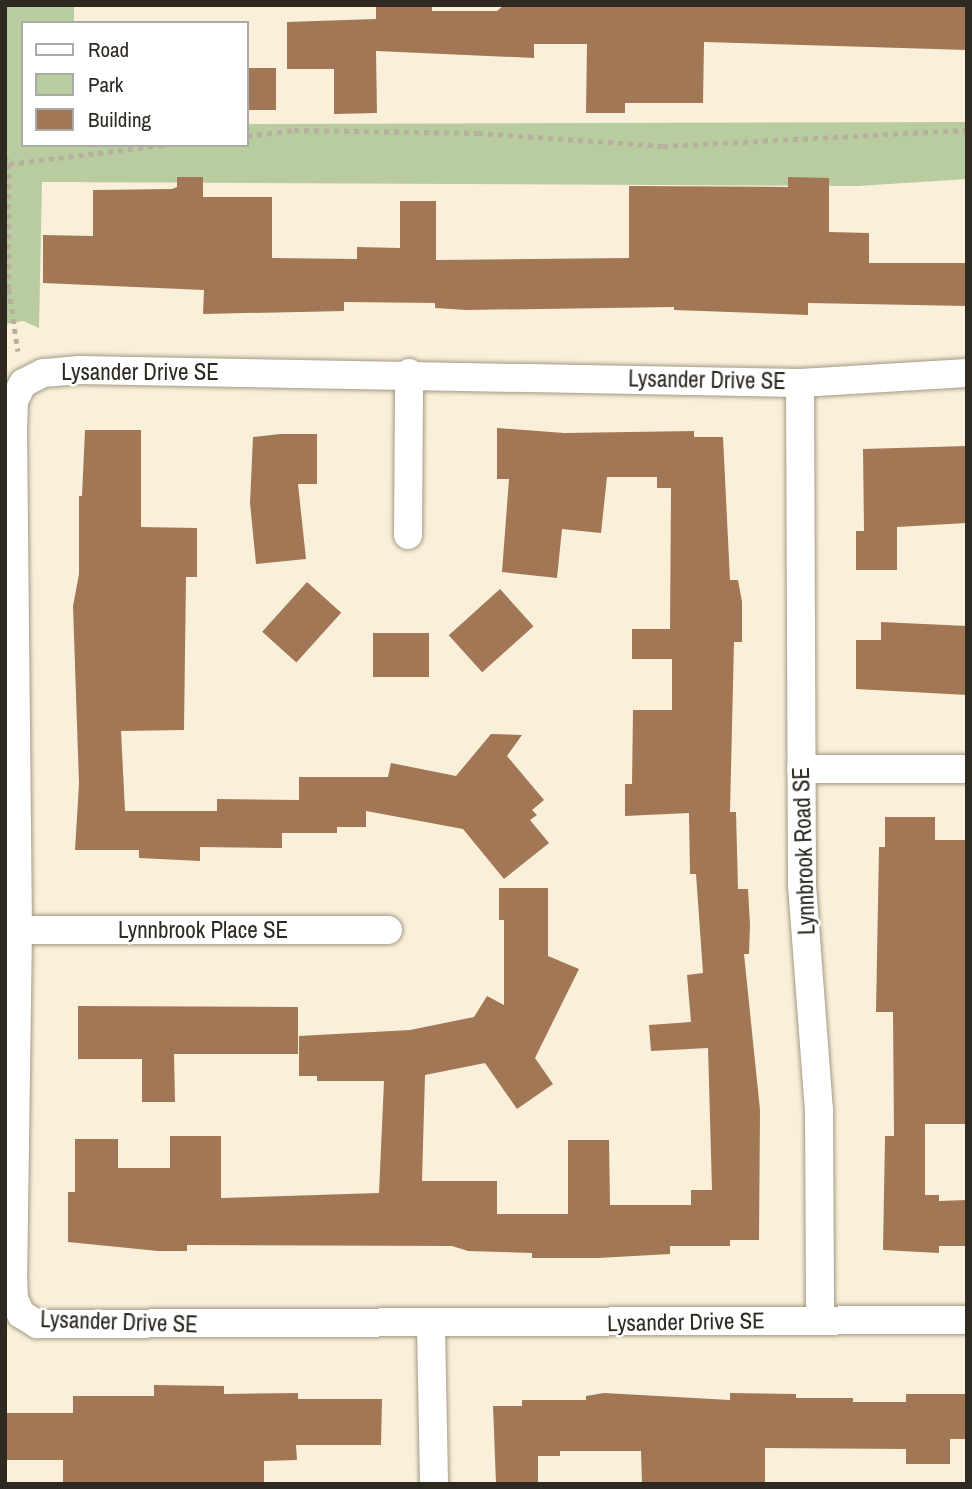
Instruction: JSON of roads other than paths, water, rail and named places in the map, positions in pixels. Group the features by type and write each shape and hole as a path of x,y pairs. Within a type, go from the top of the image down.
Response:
{"street":[{"name":"Lysander Drive SE","path":"967,373 800,383 409,373 79,370 43,373 23,383 14,401 13,427 18,930 13,1273 14,1299 22,1314 37,1324 431,1326 820,1319 967,1320"},
{"path":"408,535 409,373"},
{"name":"Lynnbrook Road SE","path":"800,383 802,885 819,1109 820,1319"},
{"path":"801,769 967,769"},
{"name":"Lynnbrook Place SE","path":"18,930 388,930"},
{"path":"431,1326 434,1484"}]}
